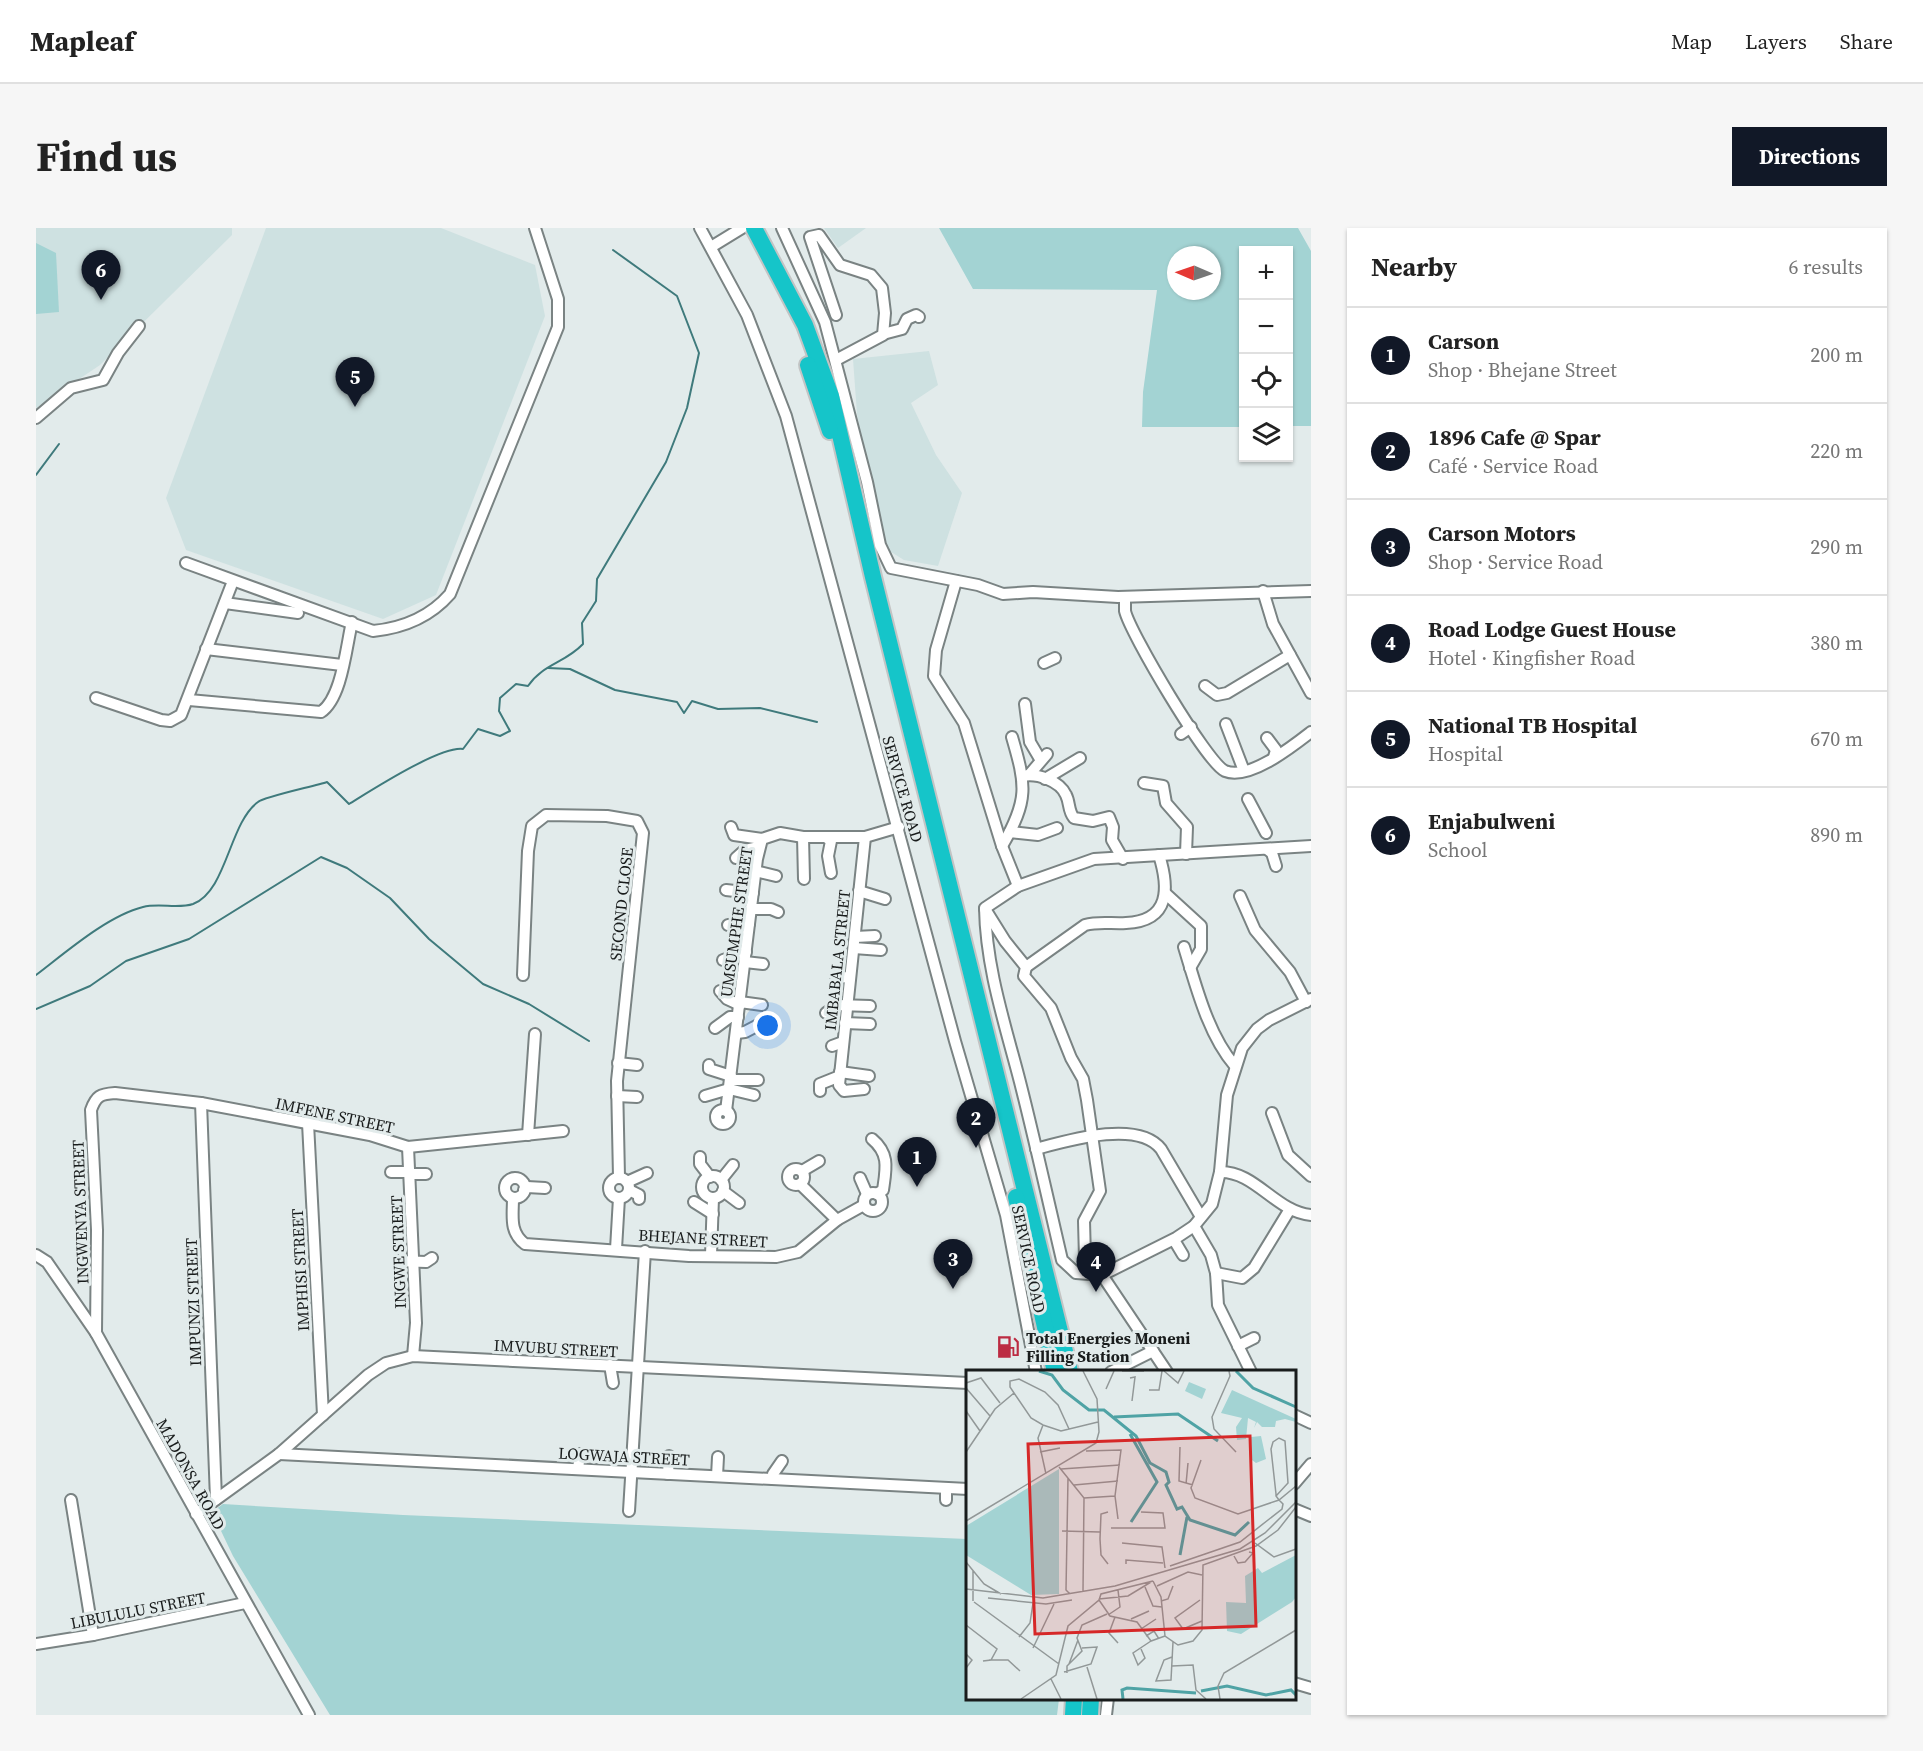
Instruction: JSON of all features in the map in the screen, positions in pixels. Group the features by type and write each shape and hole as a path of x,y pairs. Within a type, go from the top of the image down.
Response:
{"highway":[{"path":"747,232 790,319 831,435 874,621 1009,1169 1055,1370"},
{"path":"747,232 804,325 831,396 873,576 1070,1370"},
{"path":"1073,1715 1074,1700"},
{"path":"1090,1715 1092,1700"}],"street":[{"path":"186,563 373,631 392,629 438,608 450,594 558,327 558,299 535,228"},
{"name":"SERVICE ROAD","path":"700,228 747,315 786,416 899,827 955,1041 1006,1215 1036,1370"},
{"path":"782,228 825,322 884,558 891,568 956,581 1003,594 1033,592 1125,597 1311,591"},
{"path":"711,247 747,232"},
{"path":"836,315 810,237 819,236 840,266 871,275 882,288 885,313 883,334"},
{"path":"836,360 883,334 902,329 907,318 916,315 919,317"},
{"path":"36,418 71,388 102,380 138,326"},
{"path":"96,698 161,720 170,721 181,715 233,581"},
{"path":"956,581 936,650 933,665 934,676 964,723 1002,846 1018,886"},
{"path":"1263,591 1274,624 1290,655 1306,671 1311,693"},
{"path":"1125,597 1125,611 1139,642 1207,753 1225,771 1248,768 1274,757 1310,735"},
{"path":"225,603 298,613"},
{"path":"189,699 321,712 328,707 336,691 352,622"},
{"path":"206,649 342,665"},
{"path":"1205,686 1217,695 1227,693 1290,655"},
{"path":"1044,663 1055,658"},
{"path":"1024,704 1030,742 1043,756 1026,776"},
{"path":"1226,724 1248,768"},
{"path":"1181,734 1191,727"},
{"path":"1002,846 1023,800 1026,776 1011,737"},
{"path":"1267,738 1276,750 1274,757"},
{"path":"1045,779 1080,758"},
{"path":"1026,776 1045,779 1059,786 1066,793 1070,813 1074,818 1093,821 1109,817 1113,826 1112,840 1123,859"},
{"path":"1144,783 1166,783 1166,802 1187,827 1186,854"},
{"path":"1248,799 1264,827 1261,843 1264,849 1272,853 1276,866"},
{"name":"SECOND CLOSE","path":"523,975 528,851 532,826 546,815 608,816 637,821 643,833 618,1063 617,1096 625,1183"},
{"path":"731,827 734,835 760,843"},
{"name":"UMSUMPHE STREET","path":"726,1111 760,843 780,833 803,837 865,837 899,827"},
{"path":"1010,832 1038,835 1057,828"},
{"path":"803,837 804,879"},
{"name":"IMBABALA STREET","path":"839,1078 865,837"},
{"path":"827,838 831,841 828,856 831,873"},
{"path":"736,858 745,850 760,843"},
{"path":"985,908 1018,886 1094,859 1311,846"},
{"path":"1159,855 1166,877 1166,894 1161,907 1154,914 1128,923 1095,922 1085,925 1026,967 1024,976 1051,1008 1071,1058 1083,1079 1100,1191 1084,1221 1085,1258 1166,1370"},
{"path":"755,871 776,876"},
{"path":"726,890 753,893"},
{"path":"859,891 885,899"},
{"path":"1166,894 1201,926 1201,949 1190,968"},
{"path":"985,908 986,935 1001,1018 1036,1149 1062,1260 1076,1273 1098,1275 1174,1240 1198,1222 1212,1204 1220,1172 1227,1095 1242,1048 1257,1029 1309,1000 1290,972 1255,930 1240,896"},
{"path":"985,908 1005,941 1026,967"},
{"path":"751,909 771,909 778,912"},
{"path":"728,925 749,924"},
{"path":"855,937 875,936"},
{"path":"1184,947 1215,1033 1226,1055 1235,1066"},
{"path":"854,948 881,950"},
{"path":"723,960 745,957 763,964"},
{"path":"836,976 850,978"},
{"path":"720,991 727,999 762,1005"},
{"path":"826,1013 837,1005 870,1006"},
{"path":"716,1028 730,1017 738,1017"},
{"path":"736,1033 745,1032 764,1022"},
{"path":"845,1023 870,1024"},
{"path":"528,1135 534,1034"},
{"path":"832,1046 843,1042"},
{"path":"618,1063 637,1065"},
{"path":"709,1065 709,1069 754,1095"},
{"path":"820,1091 820,1084 839,1078 869,1076"},
{"path":"839,1078 844,1091 864,1089"},
{"path":"705,1096 731,1082 758,1080"},
{"name":"IMFENE STREET","path":"101,1094 115,1092 201,1103 370,1135 408,1147 563,1131"},
{"name":"INGWENYA STREET","path":"96,1333 97,1230 91,1110 95,1098 101,1094"},
{"path":"617,1096 637,1097"},
{"name":"IMPUNZI STREET","path":"201,1103 216,1499"},
{"path":"1272,1113 1288,1155 1311,1176"},
{"name":"IMPHISI STREET","path":"308,1123 323,1415"},
{"path":"1036,1149 1091,1134 1137,1137 1153,1141 1161,1149 1198,1222 1216,1273 1218,1305 1250,1370"},
{"path":"861,1178 870,1198 883,1190 887,1159 882,1146 872,1139"},
{"name":"INGWE STREET","path":"408,1147 416,1323 413,1356"},
{"path":"700,1157 700,1164 715,1178 723,1191 739,1203"},
{"path":"819,1161 802,1171 793,1170 788,1176 793,1184 800,1184 837,1220"},
{"path":"713,1198 706,1195 703,1189 704,1182 715,1178 733,1165"},
{"path":"1220,1172 1233,1171 1290,1209 1311,1215"},
{"path":"391,1172 426,1174"},
{"path":"625,1183 647,1173"},
{"path":"517,1179 524,1187 519,1197 513,1198 506,1192 508,1181 517,1179"},
{"path":"625,1183 625,1196 618,1198 613,1196 609,1188 613,1179 625,1183 639,1195 639,1199"},
{"path":"524,1187 545,1184"},
{"path":"713,1198 723,1191"},
{"name":"BHEJANE STREET","path":"513,1198 512,1227 515,1236 525,1244 689,1256 776,1257 798,1252 837,1220 870,1198"},
{"path":"616,1249 618,1198"},
{"path":"711,1255 713,1198"},
{"path":"694,1202 713,1214"},
{"path":"1216,1273 1231,1279 1242,1278 1254,1268 1278,1225 1290,1209"},
{"path":"1174,1240 1183,1255"},
{"path":"629,1511 645,1251"},
{"name":"MADONSA ROAD","path":"36,1255 47,1262 96,1333 309,1715"},
{"path":"398,1261 426,1262 432,1258"},
{"path":"1238,1346 1254,1338"},
{"path":"1113,1370 1153,1351"},
{"name":"IMVUBU STREET","path":"196,1514 279,1454 386,1363 413,1356 966,1383"},
{"path":"610,1365 613,1383"},
{"path":"1296,1416 1311,1423"},
{"name":"LOGWAJA STREET","path":"279,1454 966,1489"},
{"path":"579,1469 580,1454"},
{"path":"668,1474 669,1456"},
{"path":"717,1476 718,1457"},
{"path":"773,1479 773,1474 782,1461"},
{"path":"1296,1482 1311,1464"},
{"path":"946,1488 946,1500"},
{"path":"71,1500 93,1635"},
{"path":"1296,1510 1311,1516"},
{"name":"LIBULULU STREET","path":"36,1644 93,1635 245,1603"},
{"path":"1296,1684 1311,1688"},
{"path":"1106,1715 1108,1700"}],"shaded area":[{"path":"36,228 232,228 232,235 100,365 36,408"},
{"path":"266,228 441,228 535,265 545,316 436,595 383,619 186,550 166,498"},
{"path":"824,228 866,228 838,248"},
{"path":"939,228 1298,228 1311,251 1311,426 1293,426 1293,246 1239,246 1239,427 1142,427 1143,392 1157,290 973,289"},
{"path":"36,243 56,253 59,312 36,314"},
{"path":"929,351 938,385 911,403 936,455 962,493 938,566 904,560 880,545 857,414 853,359"},
{"path":"223,1504 403,1515 966,1539 966,1700 1059,1700 1057,1715 330,1715 233,1556 212,1512"}],"waterway":[{"path":"36,975 115,918 143,907 193,904 204,897 221,872 240,825 258,802 327,782 349,804 423,761 452,750 463,749 478,729 500,736 510,731 499,711 500,698 516,684 528,686 540,673 583,644 582,623 596,601 597,579 666,462 687,408 699,353 677,296 613,250"},
{"path":"36,475 59,444"},
{"path":"548,668 570,669 615,690 677,702 684,713 692,701 718,709 760,708 817,722"},
{"path":"36,1009 90,986 126,961 189,939 321,857 347,868 390,898 429,939 483,984 529,1004 589,1041"}],"place":[{"name":"Enjabulweni","path":"101,300"},
{"name":"National TB Hospital","path":"355,407"},
{"name":"1896 Cafe @ Spar","path":"976,1148"},
{"name":"Carson","path":"917,1187"},
{"name":"Carson Motors","path":"953,1289"},
{"name":"Road Lodge Guest House","path":"1096,1292"},
{"name":"Total Energies Moneni Filling Station","path":"1008,1347"}]}
